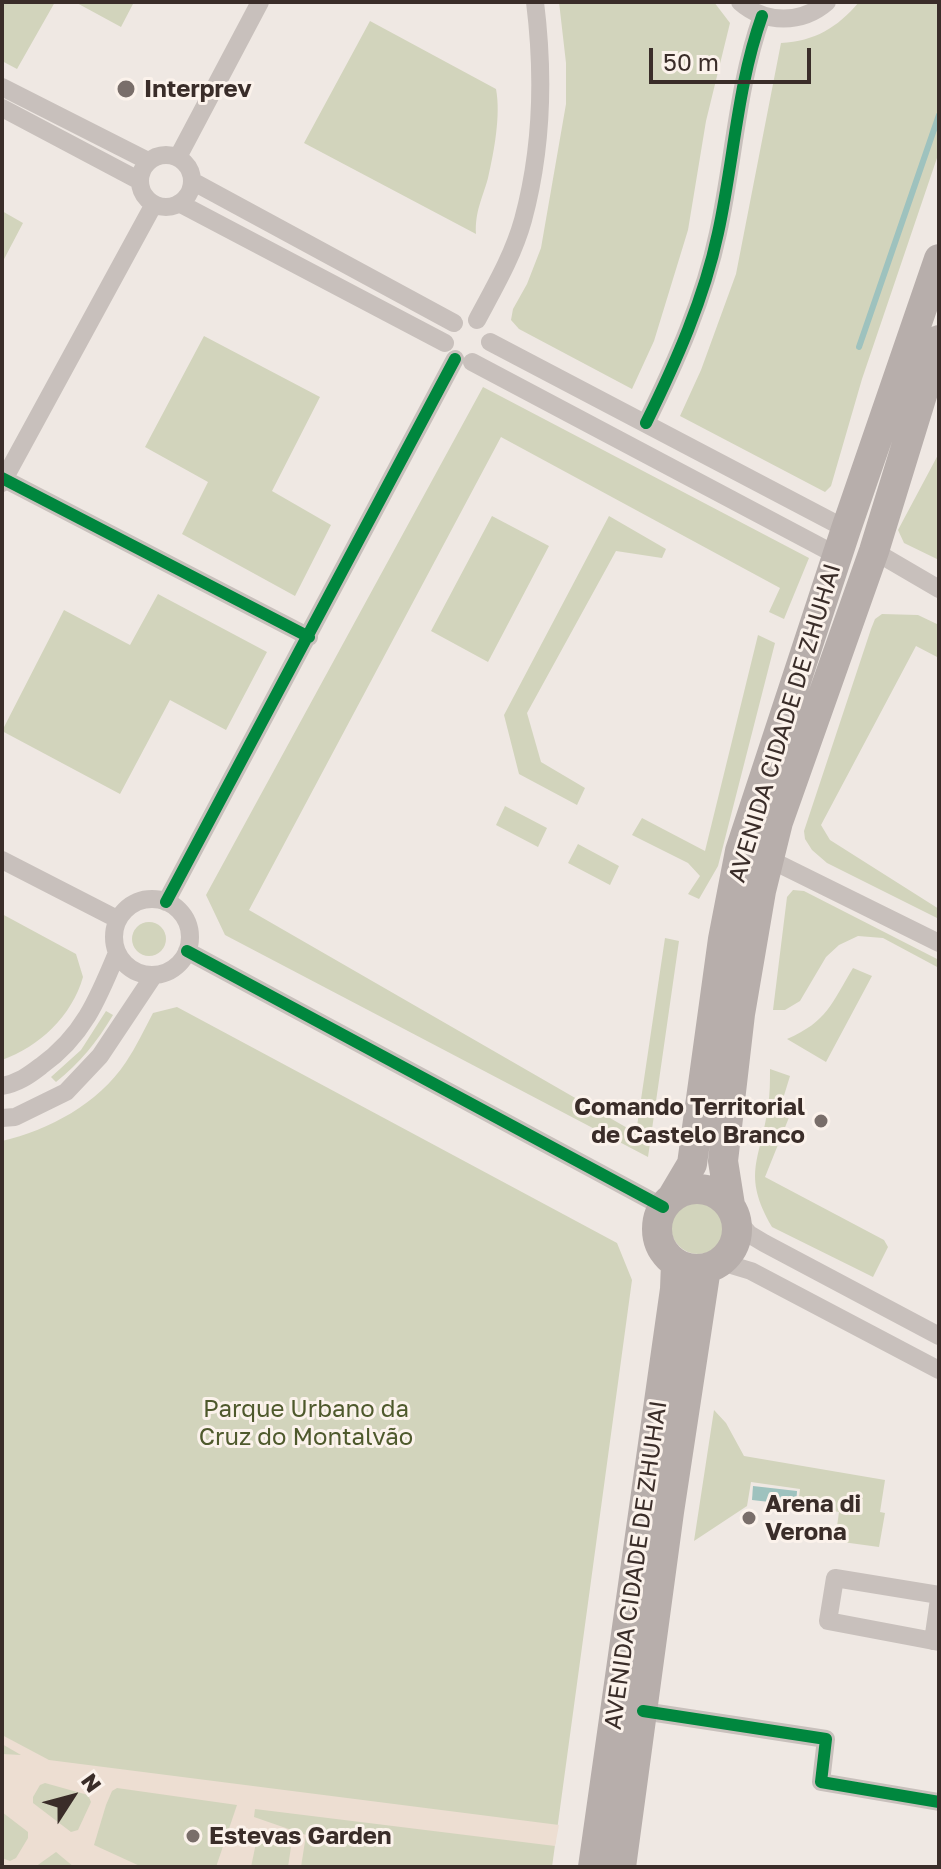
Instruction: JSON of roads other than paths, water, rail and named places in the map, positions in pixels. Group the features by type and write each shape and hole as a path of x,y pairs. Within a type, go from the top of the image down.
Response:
{"main road":[{"name":"AVENIDA CIDADE DE ZHUHAI","path":"668,1201 692,1164 723,939 740,851 939,259"},
{"name":"AVENIDA CIDADE DE ZHUHAI","path":"733,1212 723,1161 740,1014 769,859 783,807 874,551 939,340"},
{"path":"685,1190 710,1190 733,1212 735,1243 714,1265 685,1267 676,1263 660,1244 658,1219 668,1201 685,1190"},
{"name":"AVENIDA CIDADE DE ZHUHAI","path":"593,1867 675,1289 676,1263"},
{"name":"AVENIDA CIDADE DE ZHUHAI","path":"621,1867 672,1496 714,1265"}],"street":[{"path":"178,157 260,2"},
{"path":"477,320 523,221 533,168 539,120 541,50 535,2"},
{"path":"740,2 762,16 782,19 801,17 827,2"},
{"path":"646,423 683,342 707,279 723,206 744,77 762,16"},
{"path":"2,84 148,161"},
{"path":"2,108 140,181"},
{"path":"192,181 186,197 179,203 163,207 154,204 142,192 140,181 148,161 164,155 178,157 186,165 192,181 454,323"},
{"path":"179,203 458,355 842,542"},
{"path":"154,204 3,480 309,637"},
{"path":"166,902 458,355 448,328 468,318 477,320 486,328 490,342 484,355 458,355"},
{"path":"490,342 646,423 842,542"},
{"path":"874,551 939,589"},
{"path":"769,859 939,943"},
{"path":"2,860 117,919"},
{"path":"153,899 166,902 184,917 189,940 187,951 173,968 154,975 132,969 117,953 114,940 117,919 129,906 140,901 153,899"},
{"path":"187,951 668,1201"},
{"path":"2,1086 17,1083 53,1057 83,1027 99,998 117,953"},
{"path":"2,1118 15,1117 66,1092 100,1056 154,975"},
{"path":"733,1212 749,1234 939,1336"},
{"path":"714,1265 751,1271 939,1370"},
{"path":"835,1578 939,1597 936,1642 828,1621 835,1578"},
{"path":"643,1711 826,1739 821,1782 939,1802"}],"water":[{"path":"753,1486 797,1491 796,1505 752,1500"}],"waterway":[{"path":"859,347 939,115"}],"place":[{"name":"Interprev","path":"126,89"},
{"name":"Comando Territorial de Castelo Branco","path":"821,1121"},
{"name":"Arena di Verona","path":"749,1518"},
{"name":"Estevas Garden","path":"193,1836"}],"park label":[{"name":"Parque Urbano da Cruz do Montalvão","path":"306,1423"}]}
